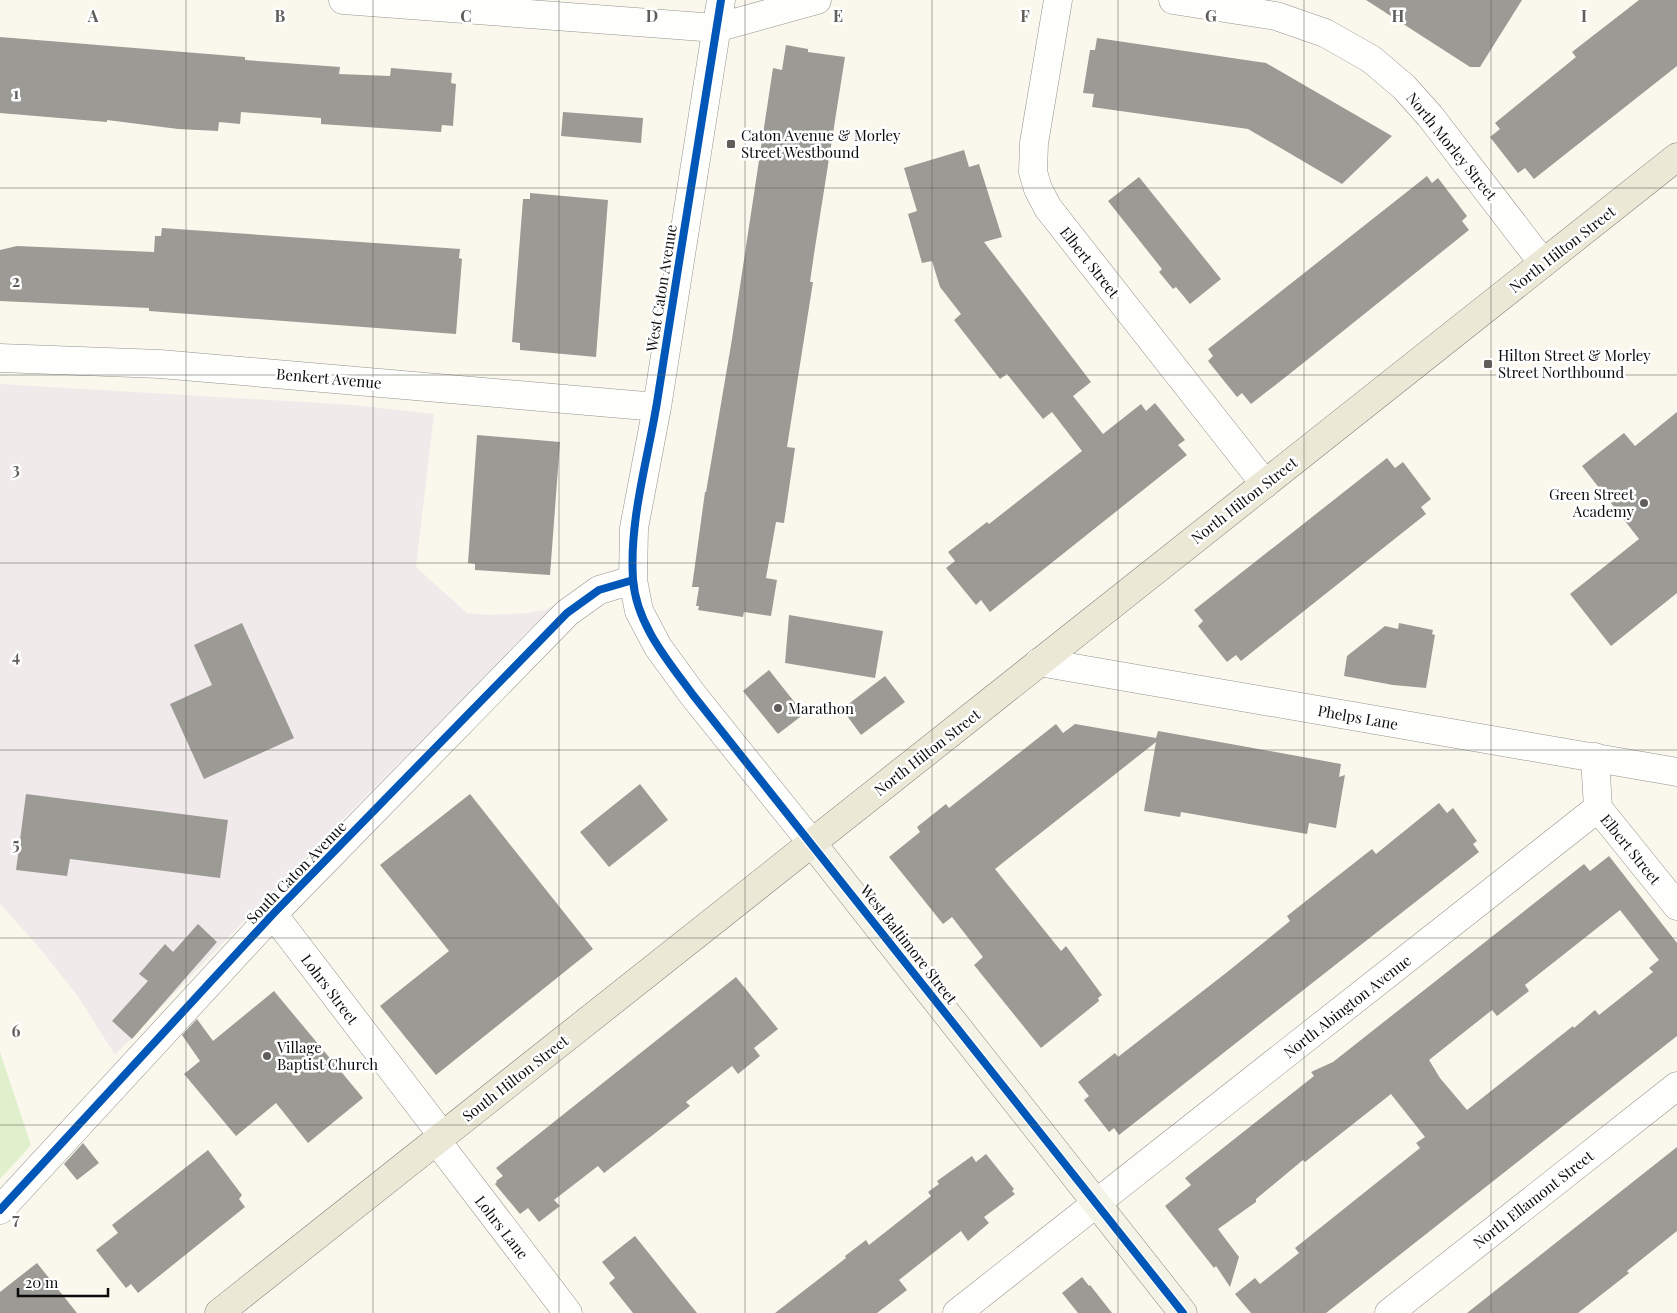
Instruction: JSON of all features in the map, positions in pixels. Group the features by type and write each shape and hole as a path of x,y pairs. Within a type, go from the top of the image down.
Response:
{"main road":[{"name":"North Hilton Street","path":"812,843 1677,157"},
{"name":"South Hilton Street","path":"219,1313 812,843"},
{"name":"West Baltimore Street","path":"812,843 1183,1313"}],"street":[{"path":"343,0 716,28 817,0"},
{"name":"West Caton Avenue","path":"633,580 634,528 657,407 721,0"},
{"name":"Elbert Street","path":"1058,0 1034,143 1033,172 1038,189 1048,208 1265,484"},
{"name":"North Morley Street","path":"1173,0 1276,16 1325,33 1371,59 1404,87 1430,116 1544,263"},
{"name":"Benkert Avenue","path":"0,358 160,364 657,407"},
{"name":"West Baltimore Street","path":"633,580 639,610 658,648 812,843"},
{"name":"South Caton Avenue","path":"0,1210 274,914 567,613 599,590 633,580"},
{"name":"Phelps Lane","path":"1039,662 1677,772"},
{"name":"Elbert Street","path":"1594,758 1598,808 1677,906"},
{"name":"North Abington Avenue","path":"957,1313 1598,808"},
{"name":"Lohrs Street","path":"274,914 439,1138"},
{"name":"North Ellamont Street","path":"1388,1313 1677,1086"},
{"name":"Lohrs Lane","path":"439,1138 568,1313"}],"shaded area":[{"path":"0,384 353,405 434,414 416,567 467,613 489,615 528,613 545,610 555,604 500,662 329,833 115,1055 77,995 37,945 0,904"}],"green space":[{"path":"0,1052 31,1145 0,1179"}],"building":[{"path":"1366,0 1522,0 1480,67 1470,67"},
{"path":"1639,0 1677,0 1677,66 1534,179 1525,168 1518,173 1490,137 1500,129 1495,123 1576,57 1572,52"},
{"path":"0,37 245,57 245,60 340,67 339,74 390,76 391,68 452,73 451,83 456,84 453,126 442,125 441,132 410,130 321,124 321,118 241,112 240,124 219,122 218,131 178,129 107,120 107,122 0,113"},
{"path":"1097,38 1266,63 1392,136 1342,184 1248,129 1092,107 1094,94 1083,93 1090,50 1095,50"},
{"path":"786,45 808,49 808,52 845,57 814,254 810,282 813,282 787,447 795,448 784,523 776,522 766,578 777,580 771,616 744,612 743,617 698,610 699,606 696,606 699,587 692,587 705,492 732,339 773,68 782,70"},
{"path":"563,112 643,118 641,143 561,136"},
{"path":"964,150 969,167 979,164 1002,237 984,242 1091,382 1073,396 1103,434 1141,404 1146,411 1155,403 1185,440 1178,445 1187,455 990,612 981,600 976,605 946,568 955,561 948,552 987,522 989,524 1082,451 1052,412 1043,419 1007,374 1000,379 954,320 961,314 940,287 932,261 922,263 908,214 917,211 904,168"},
{"path":"1427,176 1432,183 1438,178 1467,216 1462,221 1469,230 1251,404 1242,393 1237,397 1208,361 1213,356 1208,349"},
{"path":"1139,177 1221,279 1190,304 1176,287 1173,289 1159,272 1162,269 1108,201"},
{"path":"530,193 608,200 596,357 520,350 520,343 512,342 523,199 530,199"},
{"path":"162,228 460,249 459,258 462,259 456,334 149,311 149,308 0,301 0,250 17,246 154,252 155,236 161,236"},
{"name":"Green Street Academy","path":"1677,412 1677,593 1611,646 1570,594 1639,539 1582,466 1624,433 1635,446"},
{"path":"477,435 560,442 550,575 475,570 475,564 468,563"},
{"path":"1387,458 1395,468 1403,462 1431,499 1421,507 1426,514 1241,661 1236,655 1227,662 1198,626 1203,621 1194,610"},
{"path":"789,615 883,631 875,678 785,663"},
{"path":"242,623 294,738 204,779 170,704 212,685 194,645"},
{"path":"1399,623 1433,630 1432,634 1435,635 1426,688 1393,685 1344,676 1347,656 1385,626 1398,629"},
{"name":"Marathon","path":"769,670 804,714 778,734 743,691"},
{"name":"Marathon","path":"885,676 905,702 861,735 842,709"},
{"path":"1056,724 1063,733 1075,724 1156,738 1158,731 1341,764 1339,777 1345,775 1336,828 1309,823 1307,834 1181,812 1180,817 1144,811 1156,742 995,869 1061,951 1066,946 1102,995 1098,998 1099,1001 1041,1048 974,965 983,957 952,917 943,924 889,857 920,832 917,827 946,804 949,808"},
{"path":"640,784 668,820 609,867 580,832"},
{"path":"26,794 228,820 220,878 70,859 67,876 16,870"},
{"path":"470,794 593,949 436,1075 380,1006 449,951 380,865"},
{"path":"1439,803 1447,813 1453,808 1477,841 1473,844 1479,852 1119,1135 1114,1128 1109,1132 1084,1100 1089,1096 1078,1082 1115,1053 1118,1057 1290,921 1287,916 1372,849 1376,854"},
{"path":"1609,856 1677,943 1677,1036 1326,1313 1251,1313 1235,1294 1255,1278 1260,1284 1299,1253 1295,1248 1420,1148 1416,1143 1425,1137 1391,1094 1305,1162 1303,1160 1256,1199 1256,1202 1218,1229 1239,1257 1230,1287 1216,1266 1214,1268 1165,1206 1191,1185 1185,1178 1314,1076 1311,1072 1333,1062 1584,864 1590,871","holes":["1620,910 1659,960 1649,968 1653,972 1599,1015 1595,1010 1467,1110 1440,1078 1429,1060 1492,1010 1497,1016 1529,991 1525,985"]},
{"path":"198,924 217,942 132,1039 112,1021 148,981 139,974 165,944 173,952"},
{"path":"736,977 778,1029 754,1048 760,1056 738,1074 732,1066 686,1102 690,1106 604,1173 598,1166 554,1200 560,1206 539,1222 528,1208 520,1214 495,1184 503,1176 496,1168"},
{"name":"Village Baptist Church","path":"274,991 363,1098 308,1143 276,1103 236,1136 184,1074 200,1061 182,1035 197,1019 213,1041"},
{"path":"83,1143 99,1163 77,1180 64,1164"},
{"path":"1677,1147 1677,1231 1627,1271 1629,1273 1578,1313 1467,1313"},
{"path":"208,1150 242,1195 239,1199 245,1207 138,1293 131,1284 126,1288 96,1250 118,1233 112,1225"},
{"path":"986,1154 1014,1189 1012,1191 1015,1194 984,1217 989,1223 968,1241 961,1231 899,1280 907,1290 877,1313 775,1313 846,1258 845,1256 866,1240 869,1245 931,1196 928,1192 939,1184 937,1181 972,1156 976,1162"},
{"path":"635,1236 697,1313 633,1313 609,1283 615,1278 602,1262"},
{"path":"37,1263 77,1313 0,1313 0,1292"},
{"path":"1082,1277 1112,1313 1078,1313 1062,1293"}],"cycle path":[{"path":"721,0 658,396 637,510 634,533 633,579 635,596 640,611 655,641 693,695 1183,1313"},
{"path":"0,1210 273,914 567,613 599,590 633,580"}],"place":[{"name":"Caton Avenue & Morley Street Westbound","path":"731,144"},
{"name":"Hilton Street & Morley Street Northbound","path":"1488,364"},
{"name":"Green Street Academy","path":"1644,503"},
{"name":"Marathon","path":"778,708"},
{"name":"Village Baptist Church","path":"267,1056"}]}
